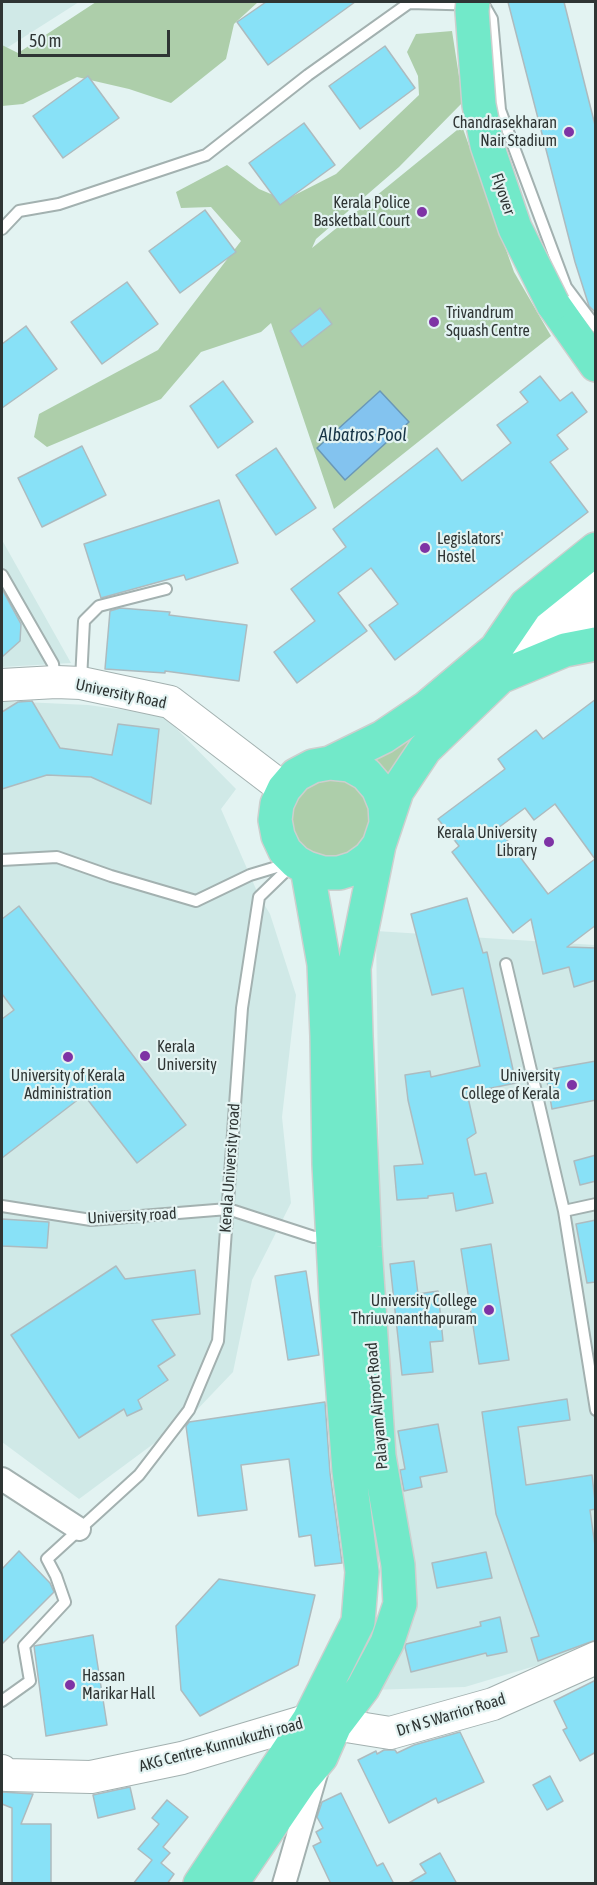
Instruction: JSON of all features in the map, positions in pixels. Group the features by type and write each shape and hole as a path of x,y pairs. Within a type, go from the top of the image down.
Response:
{"main road":[{"name":"Flyover","path":"473,2 479,105 487,145 505,199 515,228 553,304 596,365"},
{"path":"498,663 526,605 596,549"},
{"path":"330,764 383,738 498,663 580,647"},
{"name":"Palayam Airport Road","path":"200,1884 322,1723 363,1688 387,1643 400,1604 398,1565 378,1445 364,1247 354,968 382,834 397,791 425,749 498,663"},
{"path":"350,765 366,774 378,788 385,805 382,834 369,858 355,868 331,873 323,873 301,865 285,851 278,836 275,820 277,804 284,789 296,775 313,766 350,765"},
{"name":"Palayam Airport Road","path":"231,1884 301,1781 321,1757 322,1723 358,1622 362,1572 349,1471 332,1235 324,964 301,865"}],"street":[{"path":"498,663 596,573"},
{"path":"498,663 596,598"},
{"name":"University Road","path":"2,685 68,683 170,702 284,789"},
{"path":"2,1479 79,1529"},
{"name":"Dr N S Warrior Road","path":"322,1723 390,1733 493,1704 596,1658"},
{"name":"AKG Centre-Kunnukuzhi road","path":"3,1776 91,1777 182,1758 322,1723"},
{"path":"284,1884 321,1757"}],"lane":[{"path":"2,229 19,211 59,204 206,155 308,75 410,3 484,5 492,19 500,110 566,287 596,327"},
{"path":"2,575 52,663 68,683"},
{"path":"68,683 84,621 99,606 166,589"},
{"path":"580,647 596,623"},
{"path":"2,860 57,857 111,876 196,901 250,875 301,865"},
{"name":"Kerala University road","path":"2,1701 30,1681 24,1646 65,1602 56,1575 47,1559 139,1474 189,1410 218,1341 242,1008 259,897 301,865"},
{"path":"506,964 564,1211 596,1410"},
{"path":"564,1211 596,1204"},
{"name":"University road","path":"2,1206 91,1220 228,1209"},
{"path":"228,1209 314,1237 332,1235"}],"shaded area":[{"path":"2,2 79,2 2,51"},
{"path":"2,540 71,663 2,667"},
{"name":"Kerala University","path":"2,701 88,705 163,715 236,789 221,809 259,896 270,914 296,995 282,1117 291,1203 252,1280 233,1372 191,1416 79,1499 2,1442"},
{"name":"University College Thriuvananthapuram","path":"376,931 595,945 595,1648 465,1687 370,1690 412,1605 387,1394 380,1225"}],"green space":[{"path":"96,2 258,2 234,24 226,59 171,103 129,89 77,77 23,104 2,106 2,45 18,53"},
{"path":"452,31 463,102 399,167 316,239 312,248 462,126 514,272 551,336 334,509 271,323 261,332 201,352 161,399 47,447 34,437 39,414 158,350 241,241 211,207 181,208 176,192 227,165 259,189 285,200 336,174 419,95 418,76 407,52 416,34"},
{"path":"451,706 392,790 357,760"},
{"path":"336,779 347,781 366,794 377,826 341,867 292,843 290,809 304,790 313,783"}],"water":[{"name":"Albatros Pool","path":"380,391 409,422 345,480 317,448"}],"building":[{"path":"266,2 355,2 268,65 237,22"},
{"name":"Chandrasekharan Nair Stadium","path":"508,2 564,2 596,129 596,313 589,306 575,262"},
{"path":"385,46 415,88 360,129 329,86"},
{"path":"88,76 119,118 63,158 33,116"},
{"path":"304,123 335,165 280,205 249,163"},
{"path":"205,210 236,252 180,293 149,251"},
{"path":"127,282 158,324 102,364 71,322"},
{"path":"320,308 332,324 302,347 290,331"},
{"path":"26,326 57,369 2,408 2,344"},
{"path":"540,376 560,401 572,392 587,412 557,435 568,449 550,462 588,512 395,660 369,625 398,604 371,568 338,593 367,631 297,683 274,652 315,621 291,589 346,547 333,529 437,448 462,481 511,443 497,425 528,402 520,392"},
{"path":"223,381 253,422 218,448 190,406"},
{"path":"82,446 106,495 42,527 18,478"},
{"path":"276,448 316,508 276,535 236,475"},
{"path":"219,500 238,563 186,580 184,575 101,598 84,544"},
{"path":"2,589 21,624 20,641 2,657"},
{"path":"120,608 170,612 169,615 247,625 239,681 165,671 165,673 105,669 110,611"},
{"path":"596,699 596,925 567,947 596,948 596,980 574,987 569,967 543,974 531,919 513,933 452,852 459,846 438,819 505,769 498,759 536,730 543,739","holes":["555,804 595,859 548,894 498,828 525,808 534,820"]},
{"path":"32,701 60,748 112,755 118,724 159,729 151,804 91,777 47,775 2,789 2,712 18,702"},
{"path":"467,898 483,953 487,952 516,1083 467,1093 476,1133 467,1139 475,1175 486,1173 493,1203 456,1211 453,1193 428,1196 428,1198 397,1200 394,1166 423,1164 408,1100 405,1075 430,1071 431,1077 480,1066 463,988 432,995 411,914"},
{"name":"University of Kerala Administration","path":"19,906 186,1125 137,1163 84,1095 2,1158 2,1019 14,1010 2,994 2,919"},
{"name":"University College of Kerala","path":"596,1061 596,1100 552,1109 545,1070"},
{"path":"596,1155 596,1181 580,1185 574,1161"},
{"path":"2,1219 49,1222 47,1248 2,1246"},
{"path":"596,1220 596,1282 587,1283 576,1224"},
{"path":"491,1244 509,1360 479,1364 461,1249"},
{"path":"414,1261 418,1294 438,1291 443,1341 430,1342 433,1372 402,1375 390,1264"},
{"path":"116,1266 125,1279 195,1270 200,1314 152,1320 175,1355 158,1366 168,1380 138,1400 142,1409 127,1416 124,1409 79,1438 11,1335"},
{"path":"306,1271 319,1355 288,1360 275,1276"},
{"path":"567,1399 570,1420 518,1427 526,1485 592,1475 596,1509 590,1510 596,1553 596,1640 538,1661 531,1638 539,1636 496,1514 482,1412"},
{"path":"325,1402 330,1473 342,1563 315,1566 311,1535 299,1537 289,1459 241,1465 247,1510 198,1516 186,1426 189,1422"},
{"path":"438,1424 447,1472 420,1477 422,1487 404,1491 400,1470 405,1469 398,1431"},
{"path":"19,1551 50,1583 54,1592 2,1644 2,1569"},
{"path":"486,1552 492,1578 437,1588 432,1563"},
{"path":"219,1579 315,1595 298,1665 200,1716 181,1690 176,1626"},
{"path":"500,1617 507,1652 487,1656 486,1653 411,1672 406,1644 481,1626 480,1622"},
{"name":"Hassan Marikar Hall","path":"93,1635 107,1725 46,1736 34,1646"},
{"path":"596,1680 596,1752 580,1761 563,1730 567,1728 554,1701"},
{"path":"460,1732 484,1782 438,1803 436,1798 389,1823 358,1760 376,1751 377,1754 384,1750 395,1750 397,1753 414,1745"},
{"path":"550,1776 563,1801 547,1810 533,1785"},
{"path":"130,1787 135,1809 98,1818 93,1795"},
{"path":"2,1792 33,1794 21,1824 51,1824 51,1884 12,1884 12,1808 2,1804"},
{"path":"341,1793 377,1866 383,1863 394,1884 331,1884 313,1846 321,1842 316,1832 323,1828 317,1817 322,1802"},
{"path":"167,1800 188,1817 163,1847 170,1853 161,1863 174,1874 167,1884 133,1884 152,1860 138,1849 159,1824 152,1818"},
{"path":"440,1853 457,1884 407,1884 426,1873 420,1864"}],"place":[{"name":"Chandrasekharan Nair Stadium","path":"569,132"},
{"name":"Kerala Police Basketball Court","path":"422,212"},
{"name":"Trivandrum Squash Centre","path":"434,322"},
{"name":"Legislators' Hostel","path":"425,548"},
{"name":"Kerala University Library","path":"549,842"},
{"name":"Kerala University","path":"145,1056"},
{"name":"University of Kerala Administration","path":"68,1057"},
{"name":"University College of Kerala","path":"572,1085"},
{"name":"University College Thriuvananthapuram","path":"489,1310"},
{"name":"Hassan Marikar Hall","path":"70,1685"}]}
